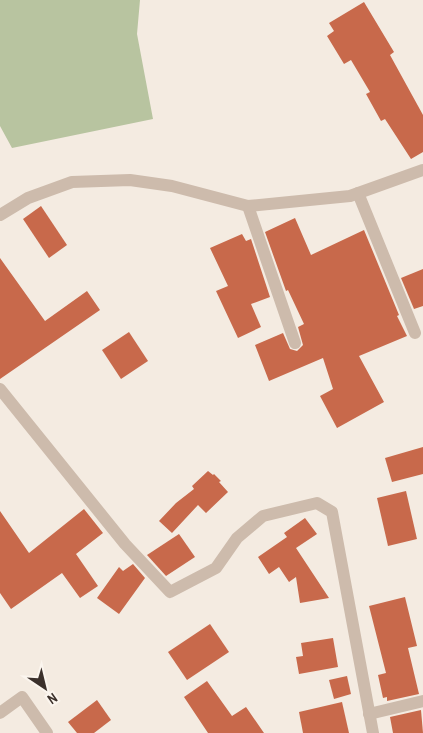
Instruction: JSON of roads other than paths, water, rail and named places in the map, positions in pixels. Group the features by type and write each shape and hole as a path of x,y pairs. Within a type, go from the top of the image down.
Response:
{"street":[{"path":"0,215 28,198 72,182 130,180 172,186 248,206 350,196 423,170"},
{"path":"358,193 415,333"},
{"path":"248,206 295,342"},
{"path":"0,389 125,544 170,592 216,568 237,538 262,516 317,503 332,512 373,733"},
{"path":"0,712 22,697 47,733"},
{"path":"369,714 423,701"}]}
